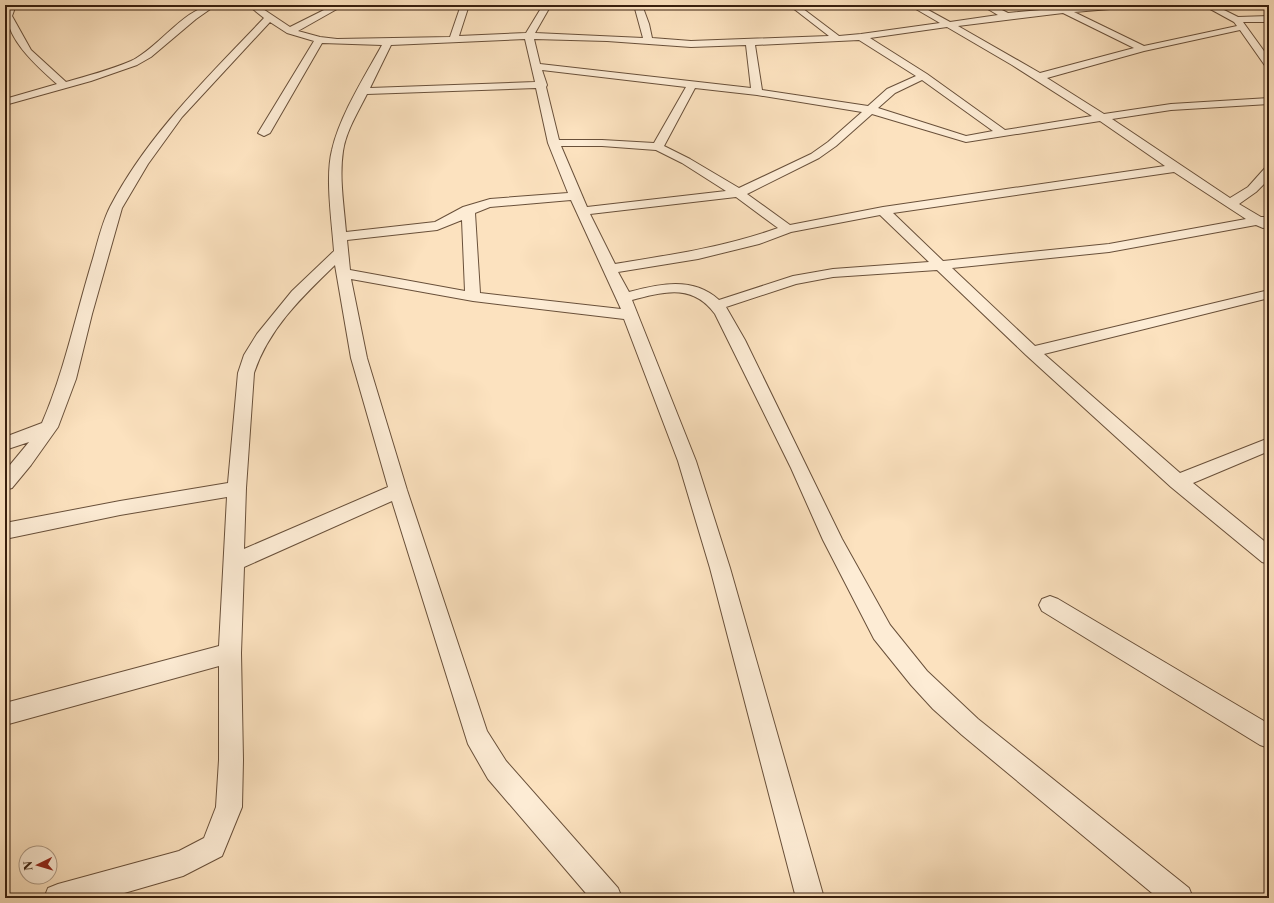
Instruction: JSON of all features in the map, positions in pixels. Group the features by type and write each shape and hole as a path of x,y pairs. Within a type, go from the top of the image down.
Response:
{"street":[{"path":"12,5 8,16 27,52 64,85"},
{"path":"5,102 124,67 142,59 193,17 212,5"},
{"path":"252,5 290,31 319,40 355,43 529,36 648,40 691,44 750,43 861,36 1064,8 1122,5"},
{"path":"290,31 340,5"},
{"path":"453,40 465,5"},
{"path":"547,5 529,36 542,85 554,143 579,204 627,306 687,461 707,526 810,898"},
{"path":"638,5 645,24 648,40"},
{"path":"793,5 837,38"},
{"path":"913,5 950,24 1038,77 1175,168 1265,223"},
{"path":"923,5 950,24"},
{"path":"985,5 1007,16"},
{"path":"1207,5 1240,23 1269,65"},
{"path":"1064,8 1144,49"},
{"path":"5,483 25,460 49,426 68,379 84,314 116,208 142,164 159,139 188,104 269,18"},
{"path":"1038,77 1240,23 1269,18"},
{"path":"861,36 923,76 1004,134"},
{"path":"264,133 319,40"},
{"path":"388,42 344,128 337,151 336,183 343,273 359,358 398,490 477,736 497,770 608,898"},
{"path":"750,43 757,92"},
{"path":"536,66 757,92 872,110 966,139 1103,119 1171,107 1269,101"},
{"path":"58,898 183,863 213,847 229,807 231,760 230,653 237,488 244,389 252,355 262,337 341,244 437,226 447,223 477,205 490,203 579,204 738,193 815,156 832,144 872,110 891,91 923,76"},
{"path":"658,147 692,84"},
{"path":"363,91 542,85"},
{"path":"554,143 602,143 658,147 686,161 738,193 788,229"},
{"path":"609,269 698,255 754,241 788,229 883,211 1175,168"},
{"path":"1231,203 1245,196 1260,183 1269,171"},
{"path":"468,210 473,297"},
{"path":"883,211 1032,352 1178,482 1269,556"},
{"path":"717,305 793,280 812,276 1109,248 1265,223"},
{"path":"343,273 473,297 627,306 663,289 692,288 702,293 717,305 737,340 853,580 882,632 902,658 941,701 970,727 1179,898"},
{"path":"1032,352 1269,294"},
{"path":"5,444 49,426"},
{"path":"1178,482 1269,444"},
{"path":"5,531 120,508 237,488"},
{"path":"235,562 398,490"},
{"path":"1050,605 1269,737"},
{"path":"5,714 230,653"}]}
